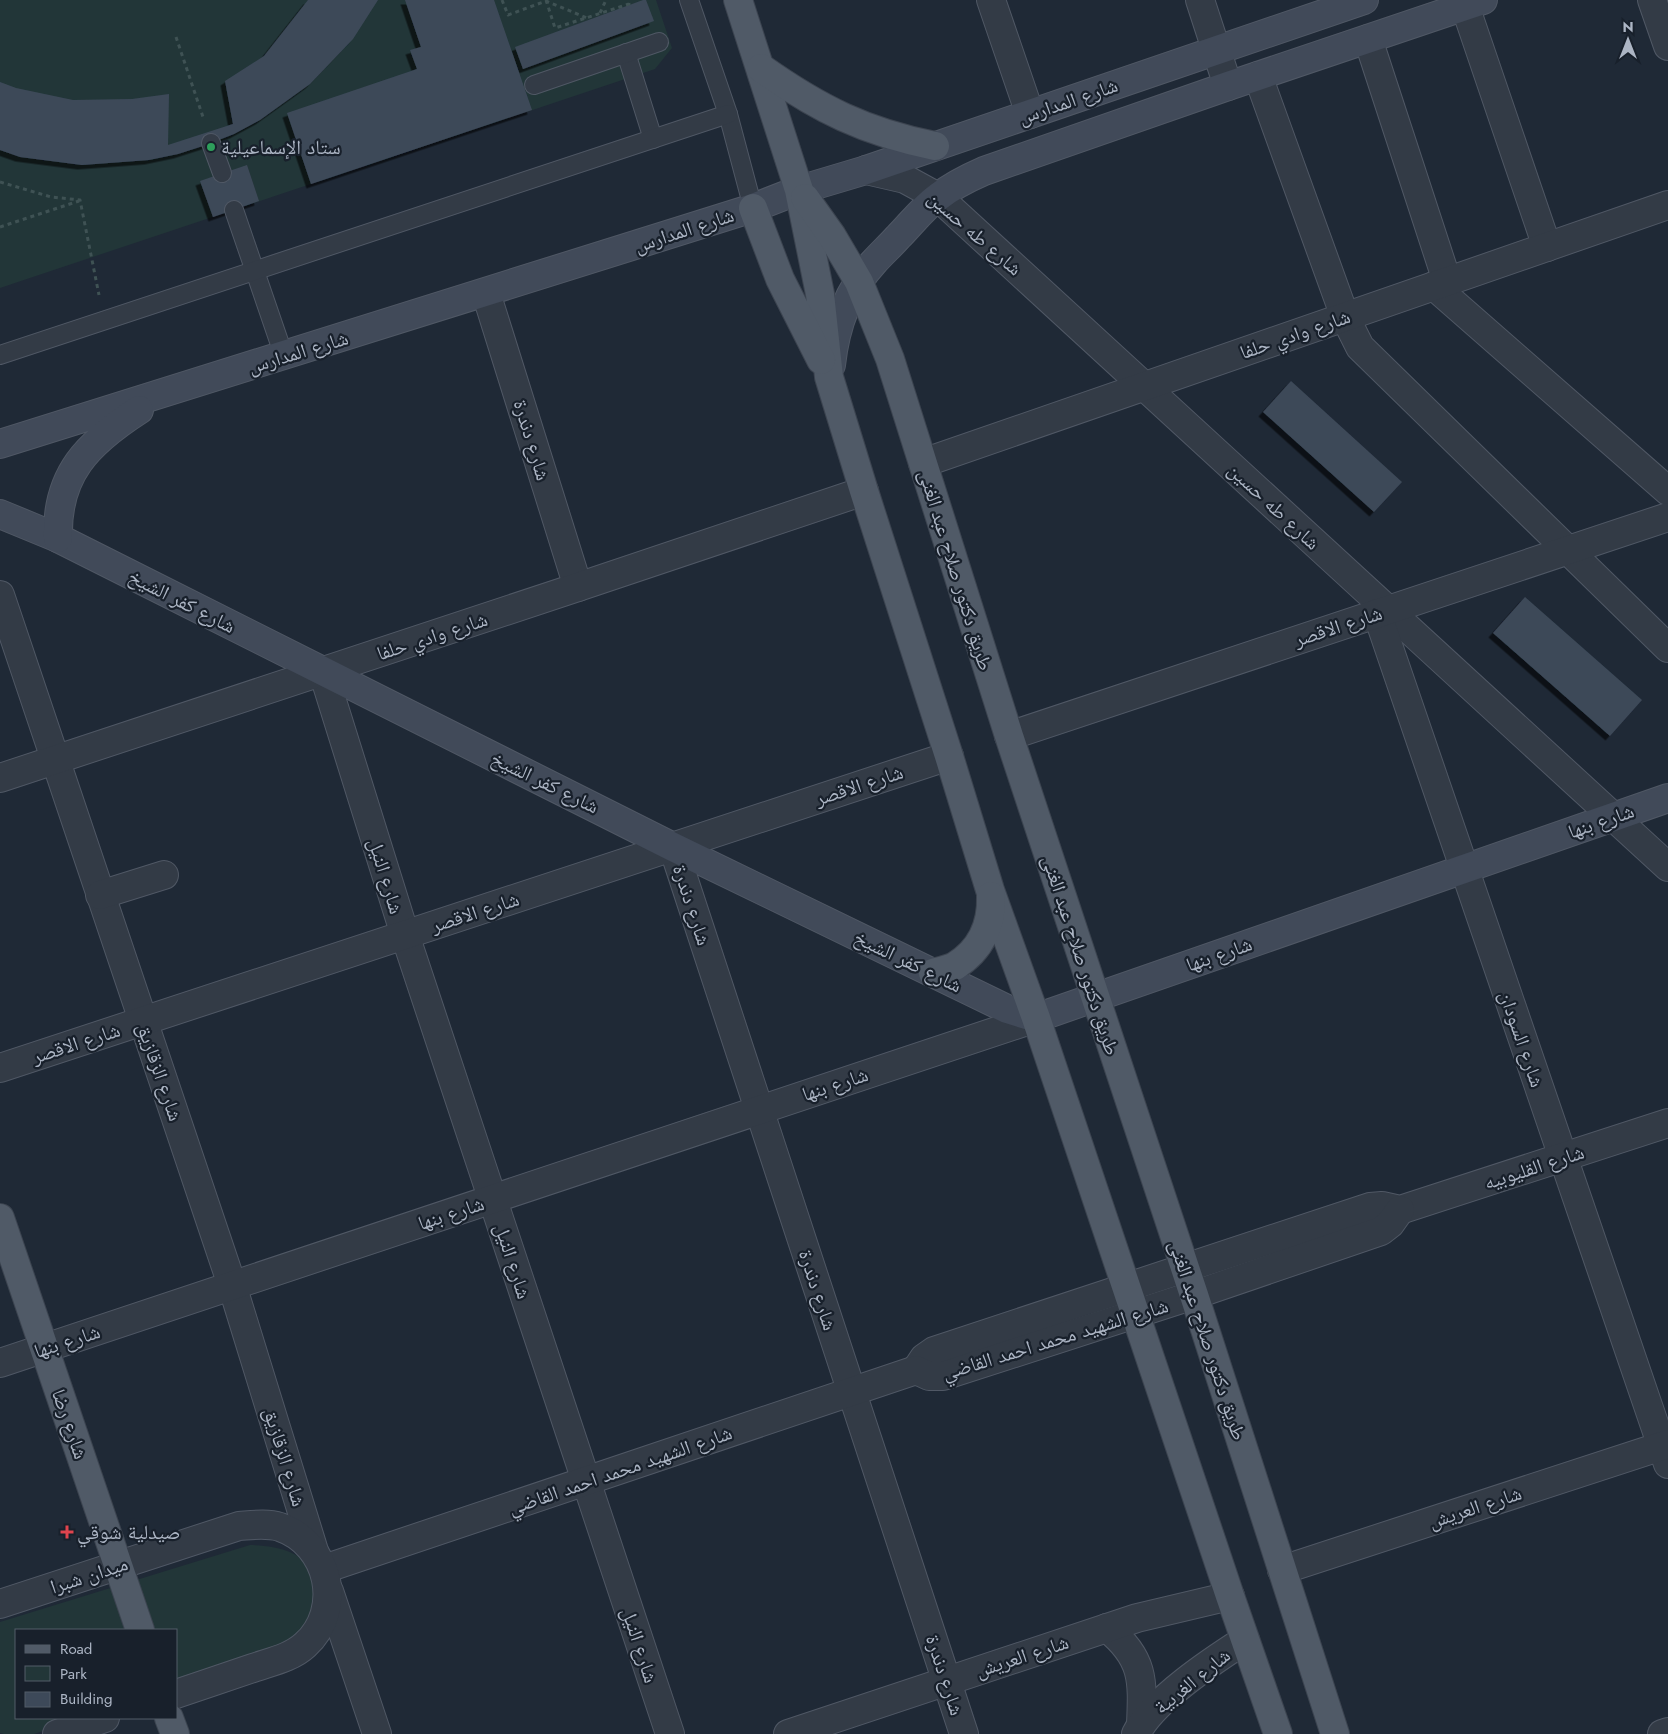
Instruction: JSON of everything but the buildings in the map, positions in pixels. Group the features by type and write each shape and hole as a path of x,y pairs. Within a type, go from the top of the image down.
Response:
{"main road":[{"name":"طريق دكتور صلاح عبد الغنى","path":"738,0 799,190 820,294 829,377 864,491 990,890 1036,1018 1278,1734"},
{"name":"شارع المدارس","path":"0,444 753,208 799,190 866,170 1216,49 1322,6 1364,0"},
{"name":"شارع المدارس","path":"829,377 837,330 846,305 859,282 873,263 923,210 938,196 960,182 984,171 1228,86 1474,3"},
{"path":"760,68 814,103 843,118 904,140 935,146"},
{"name":"طريق دكتور صلاح عبد الغنى","path":"799,190 832,236 859,282 890,359 1008,736 1194,1295 1335,1734"},
{"path":"753,208 780,279 829,377"},
{"path":"0,514 58,538 57,519 62,497 70,476 82,457 97,440 115,426 168,392"},
{"name":"شارع كفر الشيخ","path":"58,538 673,847 1007,1009 1036,1018"},
{"name":"شارع بنها","path":"1036,1018 1668,798"},
{"path":"933,973 955,966 977,946 985,934 991,912 990,890"},
{"name":"شارع رضا","path":"0,1218 140,1629"},
{"path":"169,1719 175,1734"}],"street":[{"path":"991,0 1030,114"},
{"path":"1200,0 1228,86"},
{"path":"1652,0 1668,46"},
{"path":"1474,3 1547,247"},
{"path":"1368,39 1440,283 1668,491"},
{"path":"1258,76 1345,317 1354,337 1367,355 1668,648"},
{"name":"شارع طه حسين","path":"866,170 905,180 938,196 1144,386 1383,612 1668,866"},
{"name":"شارع وادي حلفا","path":"923,463 1668,205"},
{"name":"شارع دندرة","path":"486,293 578,588"},
{"name":"شارع وادي حلفا","path":"0,778 578,588 864,491"},
{"name":"شارع الاقصر","path":"1008,736 1668,517"},
{"name":"شارع الزقازيق","path":"0,596 232,1286 322,1570 378,1734"},
{"name":"شارع السودان","path":"1383,612 1464,869 1666,1452"},
{"name":"شارع النيل","path":"323,672 405,935 670,1734"},
{"name":"شارع الاقصر","path":"0,1068 949,756"},
{"name":"شارع دندرة","path":"673,847 964,1734"},
{"path":"100,895 164,875"},
{"name":"شارع بنها","path":"0,1363 1036,1018"},
{"name":"شارع القليوبيه","path":"1184,1267 1370,1207 1382,1206 1400,1210 1668,1123"},
{"path":"1194,1295 1381,1231 1390,1224 1400,1210"},
{"name":"شارع الشهيد محمد احمد القاضي","path":"322,1570 916,1370 924,1358 934,1350 1184,1267"},
{"name":"شارع الشهيد محمد احمد القاضي","path":"916,1370 929,1376 943,1376 1194,1295"},
{"name":"شارع العريش","path":"1282,1570 1666,1452"},
{"name":"ميدان شبرا","path":"0,1604 239,1526 259,1524 280,1527 299,1536 322,1570"},
{"path":"178,1693 287,1656 305,1646 318,1630 326,1610 322,1570"},
{"name":"شارع العريش","path":"788,1734 1107,1628 1168,1610 1230,1596"},
{"name":"شارع الغربية","path":"1107,1628 1122,1640 1134,1655 1140,1674 1142,1694 1138,1729"},
{"name":"شارع الغربية","path":"1138,1729 1164,1700 1190,1678 1245,1640"},
{"path":"57,1734 102,1719"},
{"path":"1662,1734 1668,1732"}],"lane":[{"path":"689,0 728,114 753,208"},
{"path":"534,85 659,42"},
{"path":"626,53 653,139"},
{"path":"0,355 728,114"},
{"path":"211,143 222,173"},
{"path":"234,210 284,356"}],"path":[{"path":"502,0 508,15 546,1 587,18"},
{"path":"600,14 606,0"},
{"path":"546,1 556,28 629,4 628,0"},
{"path":"176,37 205,124"},
{"path":"0,182 51,196 80,200"},
{"path":"0,227 80,200"},
{"path":"80,200 104,321"}],"green space":[{"name":"ستاد الإسماعيلية","path":"0,0 656,0 672,48 655,69 0,288"},
{"path":"250,1545 279,1548 301,1558 318,1570 321,1593 307,1634 178,1685 178,1629 15,1629 15,1719 79,1719 34,1734 0,1733 0,1622"}],"place":[{"name":"ستاد الإسماعيلية","path":"211,147"},
{"name":"صيدلية شوقي","path":"67,1532"}]}
